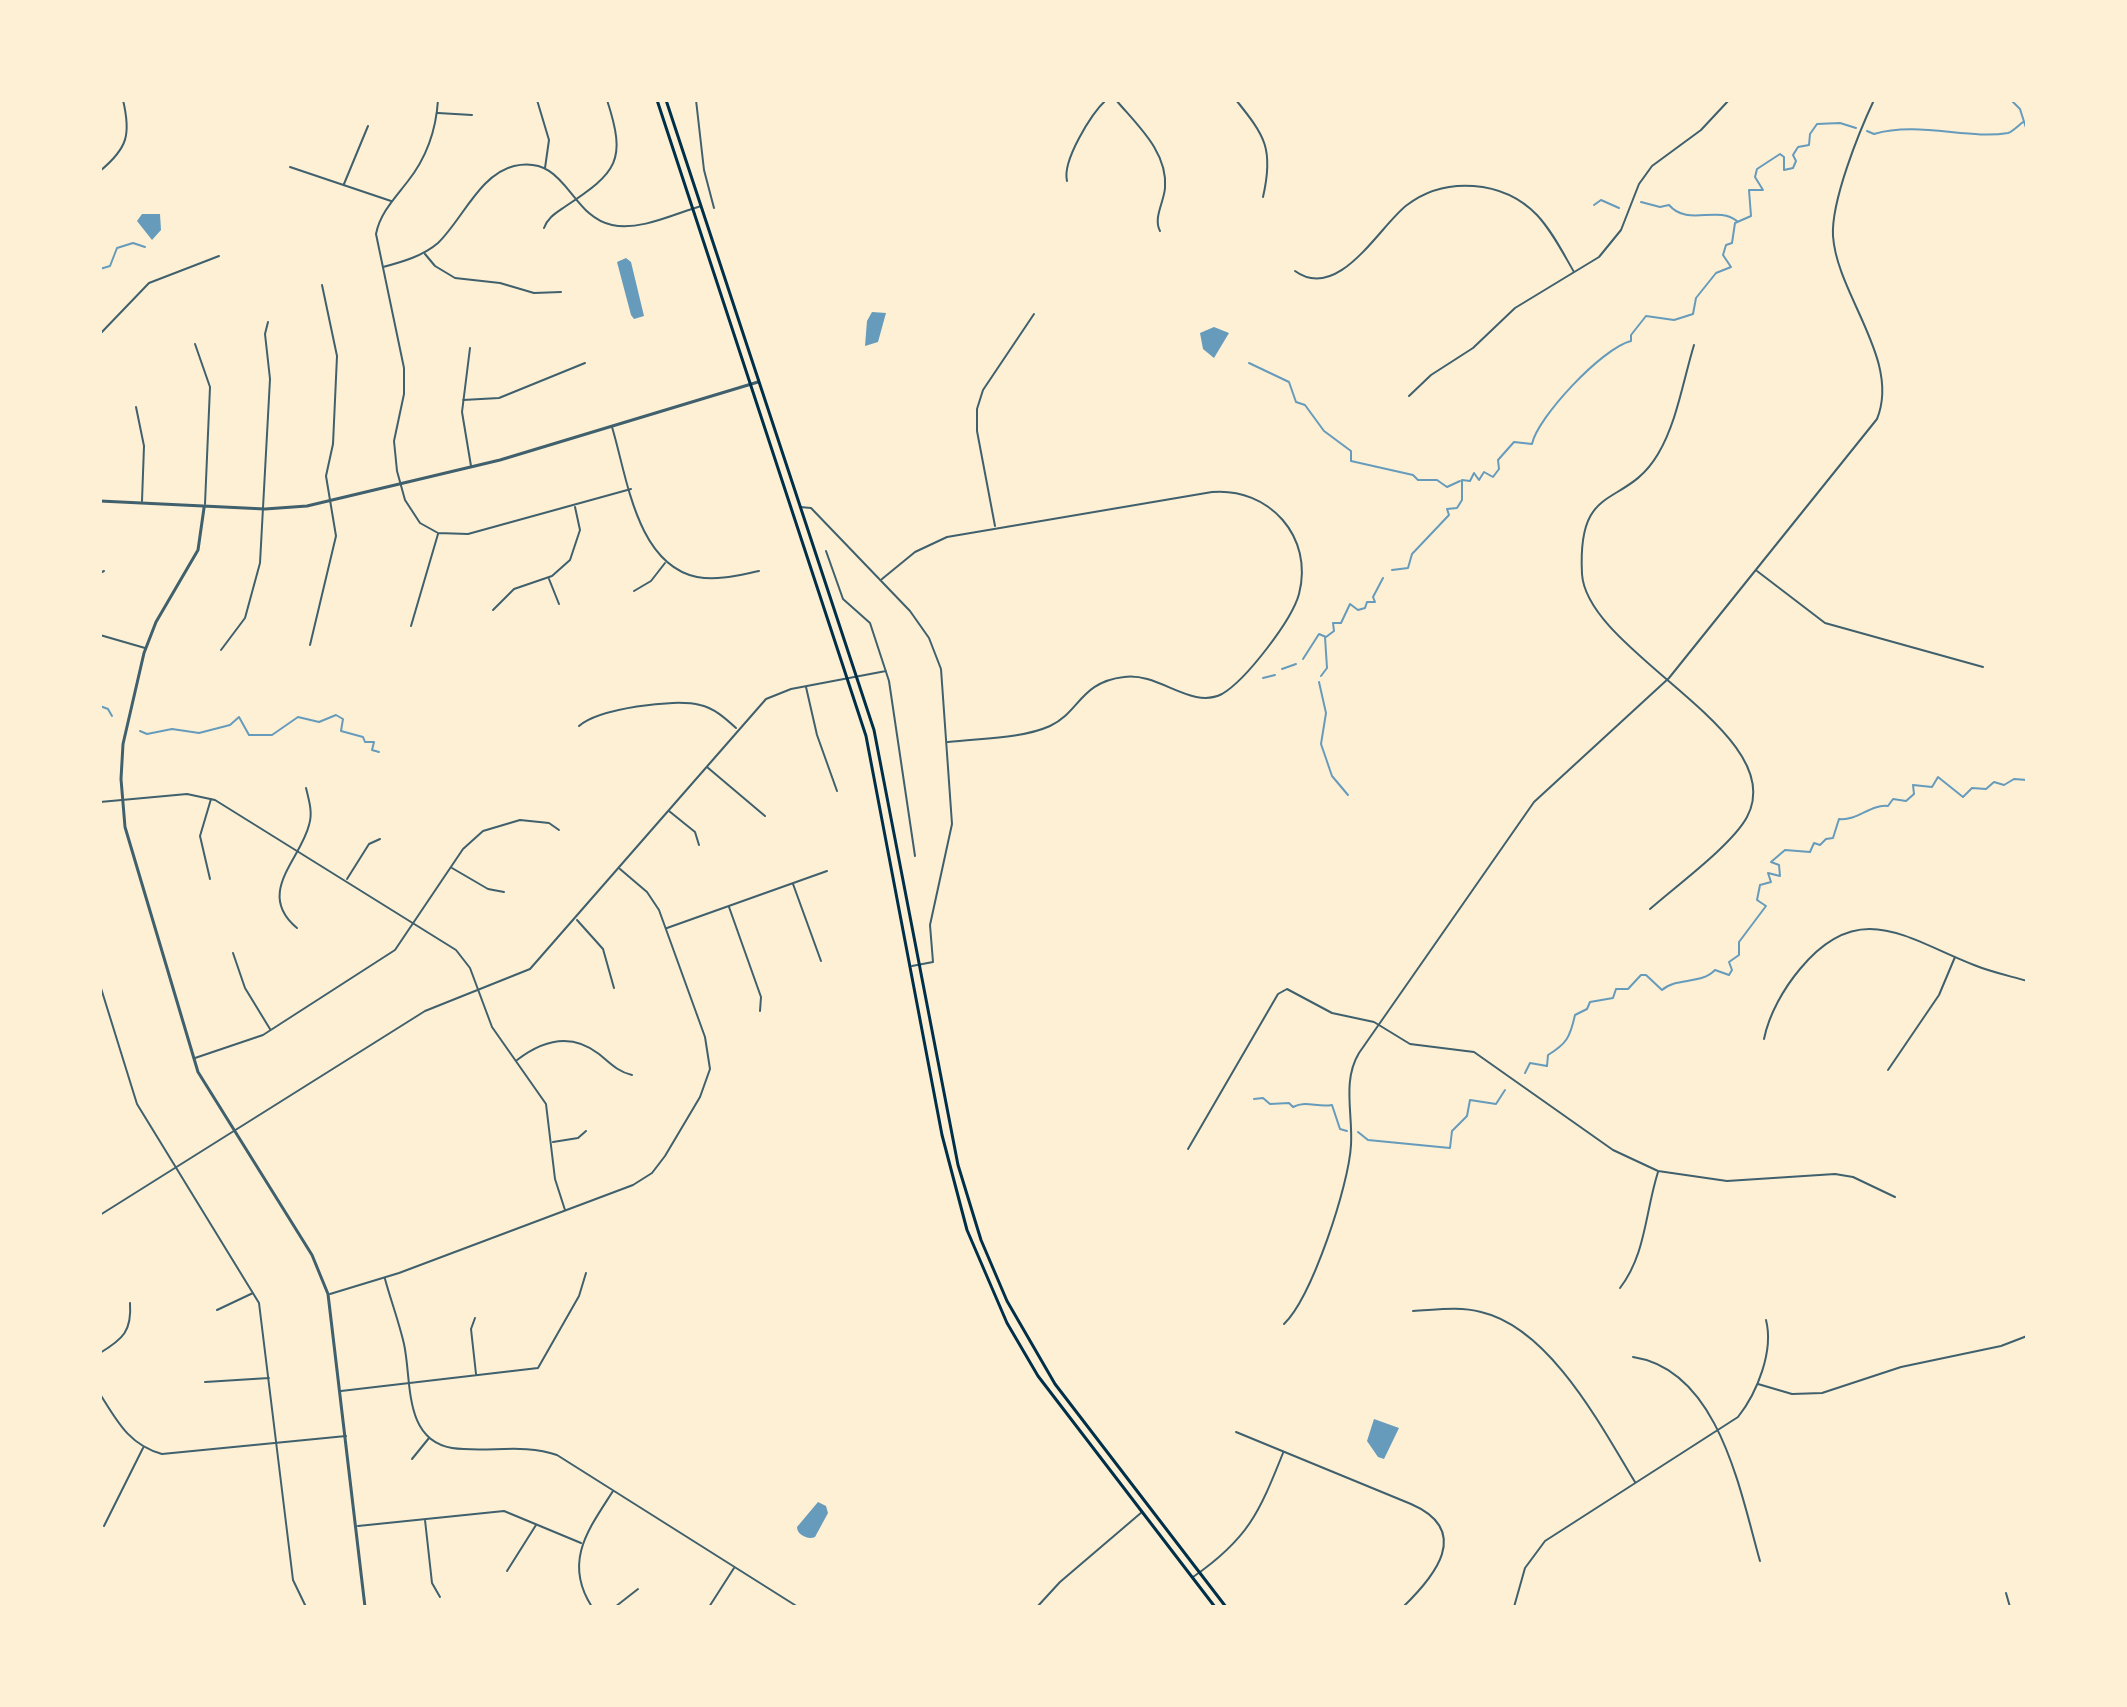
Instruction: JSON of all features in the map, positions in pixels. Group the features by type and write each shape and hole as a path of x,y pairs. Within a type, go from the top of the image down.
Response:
{"main road":[{"path":"657,100 848,679 874,769 950,1173 987,1283 1038,1376 1215,1607"},
{"path":"666,100 857,677 885,774 958,1165 978,1232 1002,1293 1063,1395 1226,1607"}],"street":[{"path":"100,171 119,155 127,141 129,126 123,100"},
{"path":"438,100 424,157 377,227 376,242 404,368 404,394 394,441 400,485 413,515 438,533 468,534 631,489"},
{"path":"537,100 549,140 545,168"},
{"path":"544,228 550,217 605,179 616,160 618,138 607,100"},
{"path":"696,100 704,170 714,208"},
{"path":"1067,181 1066,169 1085,128 1106,100"},
{"path":"1116,100 1153,145 1162,162 1165,190 1157,222 1160,231"},
{"path":"1236,100 1259,127 1266,145 1269,170 1263,197"},
{"path":"1409,396 1431,375 1473,348 1505,316 1594,261 1615,238 1639,184 1652,166 1701,130 1729,100"},
{"path":"1284,1324 1301,1300 1343,1193 1351,1146 1351,1074 1359,1053 1381,1026 1534,802 1669,678 1871,429 1882,405 1881,372 1841,268 1833,234 1854,147 1874,100"},
{"path":"437,113 472,115"},
{"path":"343,185 368,126"},
{"path":"381,267 424,253 444,236 502,171 523,165 545,168 562,179 595,218 615,226 638,224 701,206"},
{"path":"290,167 392,201"},
{"path":"1295,271 1311,277 1343,268 1364,253 1408,204 1435,191 1474,185 1505,193 1531,209 1546,226 1574,273"},
{"path":"424,253 435,266 455,278 500,283 534,293 561,292"},
{"path":"100,334 149,283 219,256"},
{"path":"310,645 336,543 326,476 333,444 337,356 322,285"},
{"path":"995,528 977,431 978,404 1034,314"},
{"path":"221,650 240,628 249,608 260,563 270,379 265,334 268,322"},
{"path":"195,344 210,387 204,508 198,550 156,622 145,648 124,736 121,800 127,836 193,1059 201,1078 312,1255 328,1294 365,1607"},
{"path":"1650,909 1733,835 1749,815 1753,799 1752,776 1741,756 1669,678 1614,633 1593,609 1583,582 1583,538 1587,522 1601,501 1641,474 1657,456 1670,428 1694,345"},
{"path":"470,348 463,400 464,433 471,467"},
{"path":"463,400 499,398 585,363"},
{"path":"100,501 265,509 330,501 471,467 758,382"},
{"path":"136,407 144,446 142,504"},
{"path":"611,426 646,534 666,561 688,574 705,578 759,571"},
{"path":"882,579 935,541 1212,492 1242,493 1270,506 1288,526 1299,557 1300,591 1276,633 1242,677 1222,694 1196,698 1146,677 1117,677 1093,687 1061,719 1044,728 948,742"},
{"path":"493,610 514,589 548,578 564,567 577,548 580,530 575,506"},
{"path":"799,507 808,507 827,524 910,611 933,647 943,682 952,824 930,925 933,962 911,966"},
{"path":"411,626 438,533"},
{"path":"826,551 843,599 870,623 886,671 915,856"},
{"path":"634,591 651,581 666,561"},
{"path":"1756,571 1825,623 1983,667"},
{"path":"548,578 559,604"},
{"path":"100,635 145,648"},
{"path":"100,1215 425,1011 530,969 766,699 806,686 886,671"},
{"path":"806,686 817,735 837,791"},
{"path":"579,726 594,716 678,702 707,707 737,729"},
{"path":"706,766 765,816"},
{"path":"297,928 285,913 281,890 285,870 310,819 306,788"},
{"path":"100,802 187,794 211,798 416,923 462,957 492,1027 546,1104 555,1179 565,1211"},
{"path":"210,879 200,836 211,798"},
{"path":"668,810 695,832 699,845"},
{"path":"193,1059 238,1046 271,1030 386,957 402,943 451,867 477,835 502,823 544,822 559,830"},
{"path":"346,880 369,844 380,839"},
{"path":"451,867 488,889 504,892"},
{"path":"328,1294 385,1278 565,1211 633,1185 652,1173 705,1087 710,1069 708,1048 652,898 619,868"},
{"path":"666,929 827,871"},
{"path":"793,883 821,961"},
{"path":"729,906 761,997 760,1011"},
{"path":"576,919 603,949 614,988"},
{"path":"1764,1039 1767,1024 1793,978 1825,942 1850,932 1874,928 1912,936 1955,956 2027,981"},
{"path":"233,953 245,988 271,1030"},
{"path":"1888,1070 1939,995 1955,956"},
{"path":"100,985 132,1090 254,1292 262,1314 293,1580 304,1606"},
{"path":"1188,1149 1281,991 1295,991 1332,1013 1381,1026 1417,1046 1456,1047 1482,1056 1606,1145 1658,1171 1727,1181 1835,1174 1853,1177 1895,1197"},
{"path":"516,1061 539,1045 564,1040 592,1049 618,1070 632,1075"},
{"path":"552,1142 578,1138 586,1131"},
{"path":"1620,1288 1638,1262 1644,1218 1658,1171"},
{"path":"341,1391 533,1369 544,1361 552,1340 581,1292 586,1273"},
{"path":"385,1278 404,1346 415,1417 429,1437 454,1448 549,1452 798,1607"},
{"path":"217,1310 254,1292"},
{"path":"100,1353 126,1333 131,1322 130,1303"},
{"path":"1413,1311 1475,1310 1502,1320 1520,1332 1574,1384 1635,1483"},
{"path":"475,1318 471,1329 476,1375"},
{"path":"1514,1607 1525,1568 1545,1541 1738,1417 1757,1384 1768,1345 1766,1320"},
{"path":"1757,1384 1792,1394 1822,1393 1901,1367 1991,1349 2027,1336"},
{"path":"1633,1357 1660,1363 1679,1374 1718,1432 1729,1456 1760,1561"},
{"path":"205,1382 270,1378"},
{"path":"100,1394 127,1435 144,1447 179,1455 346,1436"},
{"path":"1236,1432 1418,1507 1432,1517 1442,1539 1440,1563 1431,1578 1403,1607"},
{"path":"412,1459 429,1437"},
{"path":"104,1526 144,1447"},
{"path":"1192,1578 1233,1546 1253,1523 1284,1452"},
{"path":"592,1607 578,1577 581,1543 613,1490"},
{"path":"356,1526 504,1511 581,1543"},
{"path":"1037,1607 1060,1582 1142,1512"},
{"path":"425,1519 432,1583 440,1597"},
{"path":"507,1571 537,1524"},
{"path":"709,1607 735,1567"},
{"path":"615,1607 638,1589"},
{"path":"2006,1593 2010,1607"},
{"path":"788,1607 791,1603"}],"water":[{"path":"142,214 160,214 161,230 152,240 137,221"},
{"path":"626,258 631,262 644,316 634,319 617,262"},
{"path":"872,312 886,313 878,342 865,346 867,321"},
{"path":"1214,327 1229,333 1214,358 1203,349 1200,333"},
{"path":"1374,1419 1399,1428 1384,1459 1378,1457 1367,1441"},
{"path":"818,1502 826,1506 828,1513 815,1537 806,1537 797,1527"}],"waterway":[{"path":"2011,100 2020,109 2027,131"},
{"path":"1867,131 1874,134 1908,129 1993,135 2010,132 2023,122"},
{"path":"1392,570 1408,568 1412,554 1449,515 1447,509 1457,508 1462,500 1462,480 1470,481 1474,473 1479,480 1484,472 1493,477 1499,469 1498,460 1514,442 1532,444 1536,432 1572,385 1604,356 1631,341 1631,335 1646,316 1674,320 1693,314 1696,298 1716,273 1731,267 1723,255 1726,245 1732,243 1735,223 1751,216 1749,190 1763,190 1755,177 1757,169 1780,154 1784,157 1784,170 1793,168 1796,161 1793,155 1798,147 1809,145 1810,134 1817,124 1840,123 1856,128"},
{"path":"1594,205 1601,200 1619,208"},
{"path":"1641,202 1660,207 1669,205 1685,215 1721,215 1737,221"},
{"path":"100,269 110,266 117,248 133,243 145,247"},
{"path":"1249,363 1289,382 1296,402 1305,405 1324,431 1351,451 1351,461 1413,475 1418,480 1437,480 1447,487 1460,481"},
{"path":"1303,659 1319,634 1326,637 1334,631 1333,623 1341,623 1350,604 1358,610 1365,608 1367,602 1375,602 1373,597 1383,578"},
{"path":"1321,676 1327,668 1325,637"},
{"path":"1282,669 1296,664"},
{"path":"1263,678 1275,675"},
{"path":"1319,682 1326,713 1321,744 1332,776 1348,795"},
{"path":"100,706 108,709 112,716"},
{"path":"140,731 147,734 172,729 199,733 230,725 239,717 249,735 272,735 298,717 319,722 336,715 343,719 341,731 363,737 365,742 374,742 372,750 379,752"},
{"path":"1525,1073 1530,1063 1547,1066 1548,1055 1566,1040 1575,1015 1587,1009 1590,1002 1613,998 1616,989 1628,989 1641,975 1646,975 1662,990 1703,978 1715,970 1729,975 1732,970 1729,962 1739,955 1739,942 1766,906 1757,900 1760,885 1771,882 1768,873 1780,876 1779,865 1771,862 1785,850 1810,852 1814,843 1820,845 1826,839 1833,838 1839,819 1888,806 1893,799 1906,801 1914,794 1913,785 1932,787 1938,777 1963,797 1972,788 1986,789 1994,782 2004,785 2014,779 2027,780"},
{"path":"1358,1132 1368,1140 1450,1148 1452,1131 1467,1116 1470,1100 1496,1104 1505,1090"},
{"path":"1254,1099 1263,1098 1270,1104 1289,1103 1293,1107 1303,1104 1332,1105 1340,1129 1347,1131"}]}
